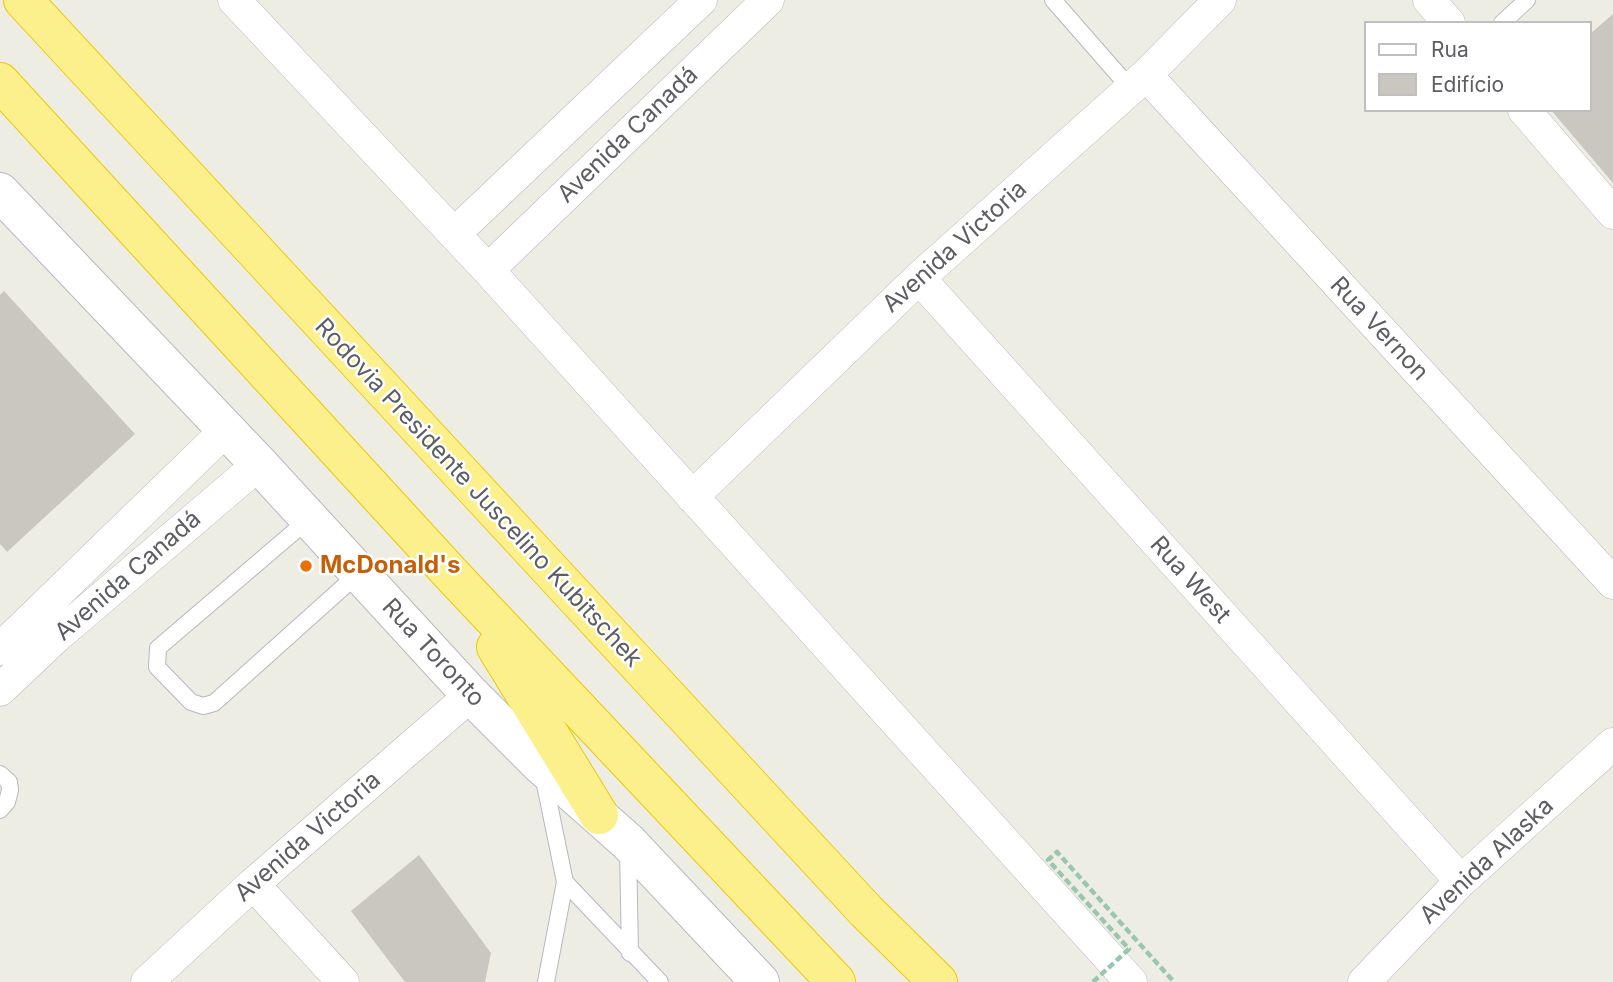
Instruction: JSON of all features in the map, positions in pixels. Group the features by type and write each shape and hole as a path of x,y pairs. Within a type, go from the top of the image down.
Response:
{"highway":[{"name":"Rodovia Presidente Juscelino Kubitschek","path":"23,0 866,911 938,982"},
{"path":"0,82 453,576 836,982"},
{"path":"453,576 599,815"}],"main road":[{"name":"Rua Toronto","path":"5,208 259,464 471,695 541,765 628,842 760,982"}],"street":[{"name":"Avenida Canadá","path":"454,234 701,0"},
{"name":"Avenida Canadá","path":"488,270 768,0"},
{"name":"Avenida Victoria","path":"692,497 919,278 1138,82 1220,0"},
{"path":"1429,0 1447,21"},
{"path":"240,2 488,270 1131,982"},
{"name":"Rua Vernon","path":"1138,82 1613,583"},
{"path":"1526,112 1613,213"},
{"name":"Rua West","path":"919,278 1461,881"},
{"name":"Avenida Canadá","path":"0,649 225,430"},
{"name":"Avenida Canadá","path":"0,690 56,637 259,464"},
{"name":"Avenida Victoria","path":"147,982 253,884 471,695"},
{"name":"Avenida Alaska","path":"1364,982 1461,881 1613,744"},
{"path":"253,884 343,982"}],"lane":[{"path":"1053,0 1138,82"},
{"path":"1504,21 1527,0"},
{"path":"309,519 158,648 157,667 191,702 203,706 214,703 359,573"},
{"path":"541,765 565,882 546,982"},
{"path":"0,774 9,782 9,790 7,802 0,810"},
{"path":"628,842 630,953"},
{"path":"565,882 660,982"}],"path":[{"path":"1093,982 1129,949 1048,860 1057,852 1174,982"}],"building":[{"path":"1613,14 1613,183 1553,112 1592,112 1592,32"},
{"path":"4,291 135,434 7,552 0,544 0,295"},
{"path":"419,855 491,953 485,982 405,982 351,911"}],"place":[{"name":"McDonald's","path":"306,566"}]}
